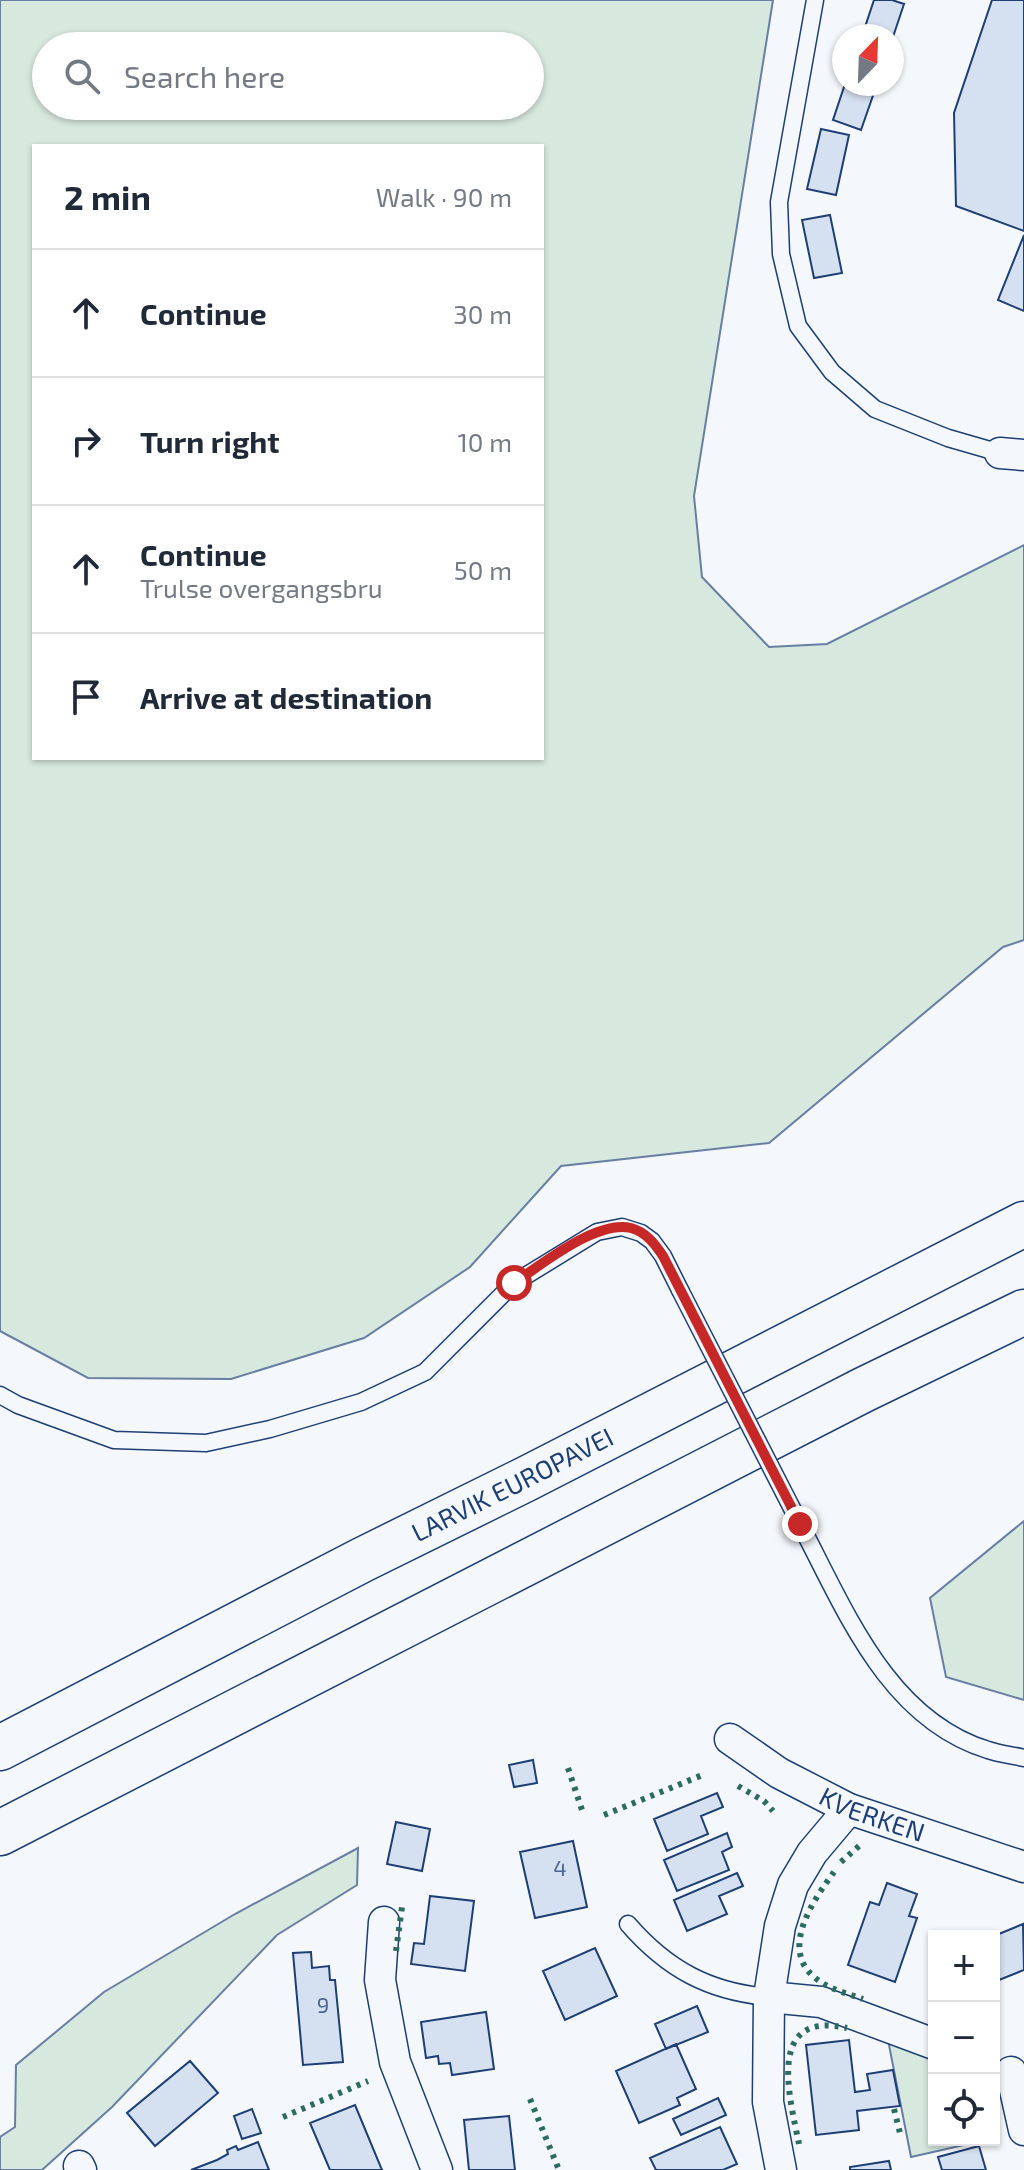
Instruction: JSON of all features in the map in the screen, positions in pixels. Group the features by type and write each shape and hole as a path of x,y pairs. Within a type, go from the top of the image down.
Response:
{"highway":[{"name":"LARVIK EUROPAVEI","path":"0,1748 362,1560 1024,1224"},
{"path":"0,1833 850,1397 1024,1312"}],"street":[{"name":"KVERKEN","path":"730,1739 779,1773 849,1809 1024,1867"},
{"path":"781,2170 768,2102 769,1997 780,1926 793,1885 812,1853 849,1809"},
{"path":"384,1922 380,1980 395,2062 437,2170"},
{"path":"769,1997 821,2002 928,2042"},
{"path":"1010,2071 1024,2130"}],"lane":[{"path":"815,0 779,202 781,254 798,326 832,372 875,409 948,438 1012,454"},
{"path":"0,1395 18,1405 114,1440 206,1443 270,1429 361,1402 425,1372 514,1283 597,1232 622,1227 641,1233 652,1241 663,1256 800,1524 880,1669 903,1694 955,1736 987,1750 1024,1758"},
{"path":"628,1924 649,1948 708,1985 742,1995 769,1997"}],"shaded area":[{"path":"0,0 773,0 694,496 702,577 769,647 827,644 1024,545 1024,940 1003,947 769,1143 561,1166 470,1267 364,1338 231,1379 88,1378 0,1331"},
{"path":"1024,1521 1024,1700 946,1677 930,1598"},
{"path":"358,1848 357,1885 277,1935 112,2107 42,2170 0,2170 0,2137 15,2127 16,2065 104,1992 235,1914"},
{"path":"888,2040 928,2051 928,2146 960,2146 911,2157"}],"building":[{"path":"874,0 904,4 897,24 866,24"},
{"path":"992,0 1024,0 1024,231 956,206 954,113"},
{"path":"841,96 873,96 861,130 833,120"},
{"path":"821,129 849,135 836,195 807,189"},
{"path":"830,215 842,273 814,278 802,220"},
{"path":"1024,235 1024,311 998,300"},
{"path":"533,1760 537,1783 514,1787 509,1765"},
{"path":"717,1793 723,1807 701,1816 708,1834 667,1851 654,1819"},
{"path":"396,1822 430,1829 422,1871 387,1864"},
{"path":"727,1833 732,1847 722,1852 729,1870 677,1891 664,1860"},
{"path":"573,1841 587,1907 535,1918 520,1852"},
{"path":"737,1873 743,1886 719,1896 727,1914 687,1931 674,1900"},
{"path":"887,1883 917,1894 909,1916 917,1918 895,1982 848,1965 870,1902 879,1905"},
{"path":"430,1896 474,1901 465,1971 411,1964 414,1943 424,1944"},
{"path":"1023,1924 1024,1970 1000,1980 1000,1934"},
{"path":"595,1948 617,1996 565,2020 543,1971"},
{"path":"311,1952 312,1968 329,1966 330,1980 335,1980 343,2062 303,2065 293,1953"},
{"path":"697,2006 708,2032 666,2049 655,2024"},
{"path":"486,2012 494,2069 452,2075 450,2063 439,2064 438,2056 426,2058 421,2022"},
{"path":"849,2040 855,2092 870,2090 867,2074 893,2070 900,2106 857,2111 859,2130 816,2135 806,2045"},
{"path":"676,2044 696,2089 677,2098 680,2105 639,2123 616,2071"},
{"path":"190,2061 218,2093 155,2146 127,2113"},
{"path":"718,2098 726,2115 681,2135 673,2119"},
{"path":"355,2105 382,2170 330,2170 310,2123"},
{"path":"252,2109 261,2133 242,2139 234,2116"},
{"path":"509,2116 515,2170 469,2170 464,2120"},
{"path":"720,2127 737,2164 723,2170 656,2170 650,2158"},
{"path":"258,2142 269,2170 191,2170 217,2160 236,2146 238,2150"},
{"path":"979,2146 986,2170 942,2170 938,2157"},
{"path":"889,2161 891,2170 850,2170 850,2167"}],"hedge":[{"path":"568,1768 582,1810"},
{"path":"604,1815 705,1774"},
{"path":"738,1786 764,1801 773,1811"},
{"path":"841,1862 859,1846"},
{"path":"834,1872 810,1909 800,1937 800,1951 804,1964 818,1980 863,1999"},
{"path":"396,1951 402,1907"},
{"path":"799,2144 788,2081 794,2044 804,2032 821,2026 847,2028"},
{"path":"283,2117 368,2081"},
{"path":"530,2099 559,2170"},
{"path":"894,2109 901,2137"}],"route":[{"path":"514,1283 597,1232 632,1228 652,1241 663,1256 800,1524"}]}
